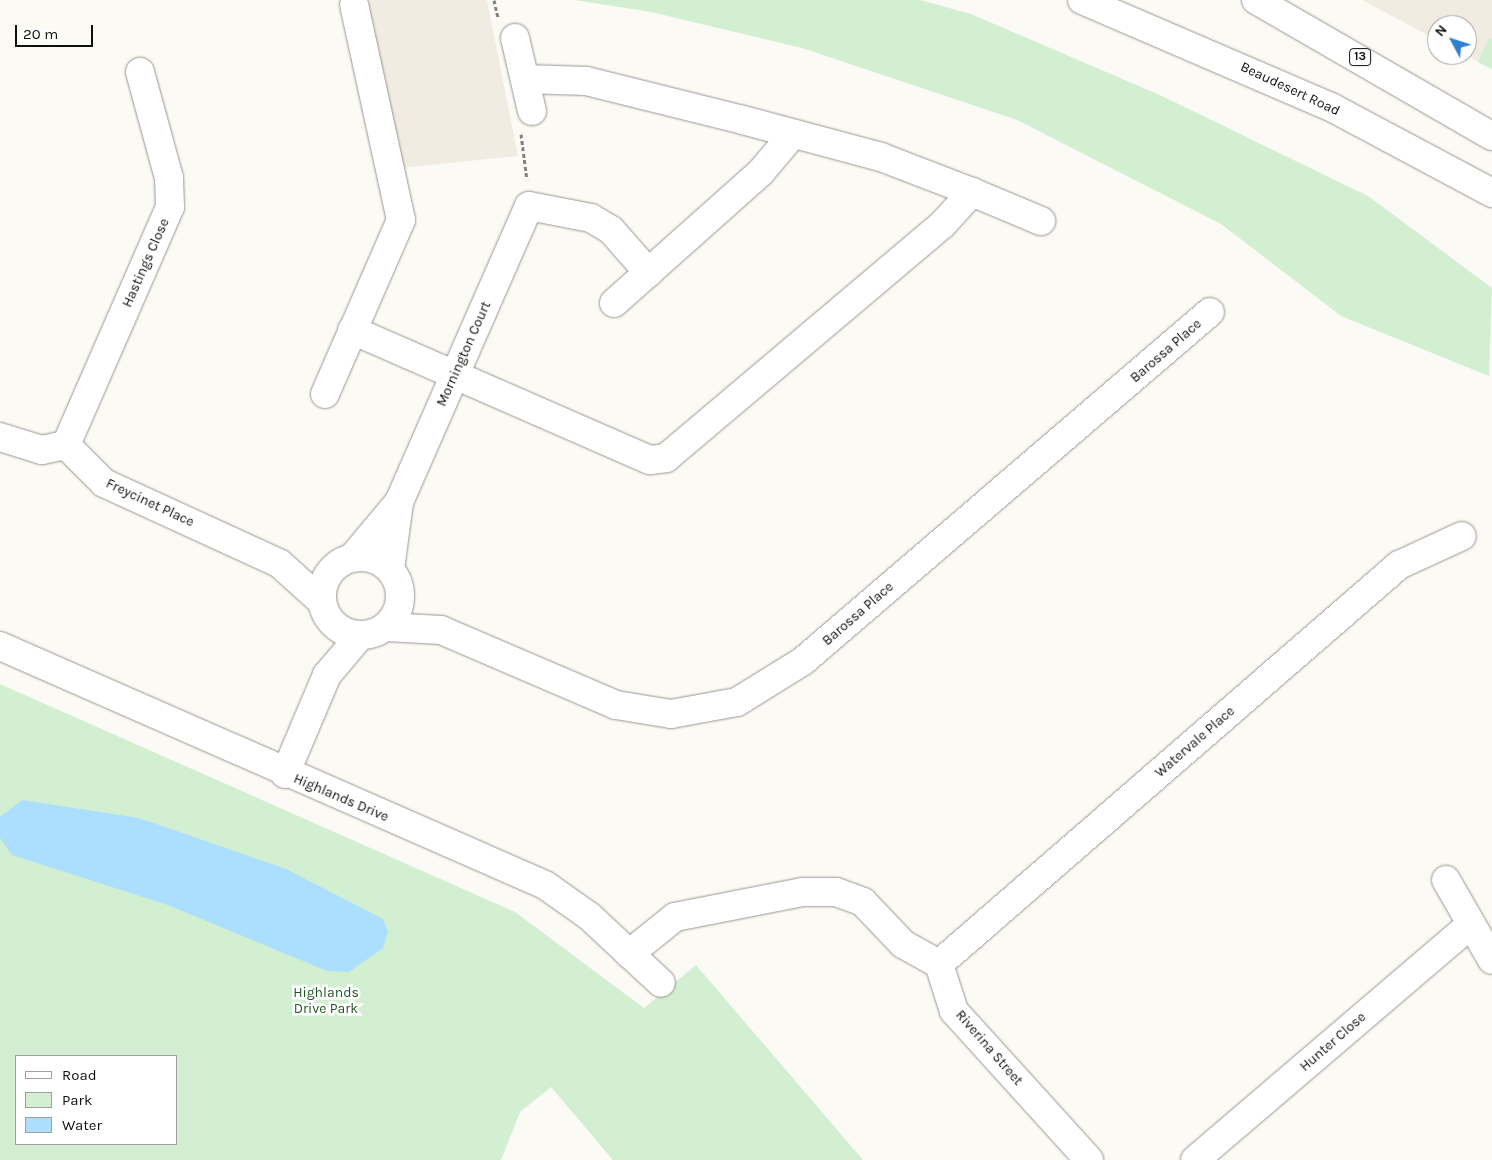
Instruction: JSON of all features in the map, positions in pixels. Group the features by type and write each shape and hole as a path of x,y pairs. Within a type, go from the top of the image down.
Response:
{"main road":[{"name":"Beaudesert Road","path":"1082,0 1322,103 1492,194"},
{"name":"13","path":"1256,0 1492,136"},
{"path":"325,394 401,220 354,5"},
{"path":"515,38 532,111"},
{"name":"Hastings Close","path":"66,445 170,207 169,178 140,72"},
{"path":"525,79 586,81 880,157 1041,221"},
{"path":"614,303 761,172 793,134"},
{"path":"352,330 456,373 650,460 666,458 942,225 972,192"},
{"name":"Mornington Court","path":"344,562 399,502 529,206 591,218 611,230 649,273"},
{"name":"Barossa Place","path":"386,627 441,630 616,704 670,714 738,702 803,661 1210,312"},
{"path":"0,437 42,450 66,445"},
{"name":"Freycinet Place","path":"66,445 104,483 279,563 325,611"},
{"name":"Mornington Court","path":"395,579 399,502"},
{"name":"Watervale Place","path":"939,964 1399,565 1462,536"},
{"path":"285,774 327,675 360,636 386,627 395,616 395,579 379,561 344,562 322,588 325,611 327,675"},
{"name":"Freycinet Place","path":"279,563 344,562"},
{"name":"Barossa Place","path":"395,579 441,630"},
{"path":"325,611 360,636"},
{"name":"Highlands Drive","path":"0,646 285,774 545,885 590,916 662,983"},
{"path":"1446,880 1492,960"},
{"path":"629,954 675,917 803,892 836,892 864,902 903,944 939,964"},
{"name":"Hunter Close","path":"1195,1160 1471,924"},
{"name":"Riverina Street","path":"939,964 954,1011 1089,1160"}],"shaded area":[{"path":"368,0 487,0 518,156 400,168"},
{"path":"1362,0 1492,0 1492,69 1477,61 1477,15 1427,15 1427,35"}],"green space":[{"path":"575,0 920,0 971,14 1162,96 1368,196 1492,288 1489,376 1341,316 1221,224 1017,120 802,48 651,12"},
{"path":"1489,38 1492,39 1492,69 1478,62"},
{"name":"Highlands Drive Park","path":"0,684 515,912 644,1008 696,965 863,1160 613,1160 551,1087 520,1112 501,1160 0,1160"}],"water":[{"path":"22,800 139,818 286,869 383,919 388,932 383,948 349,972 327,971 168,905 12,855 0,838 0,817"}]}
